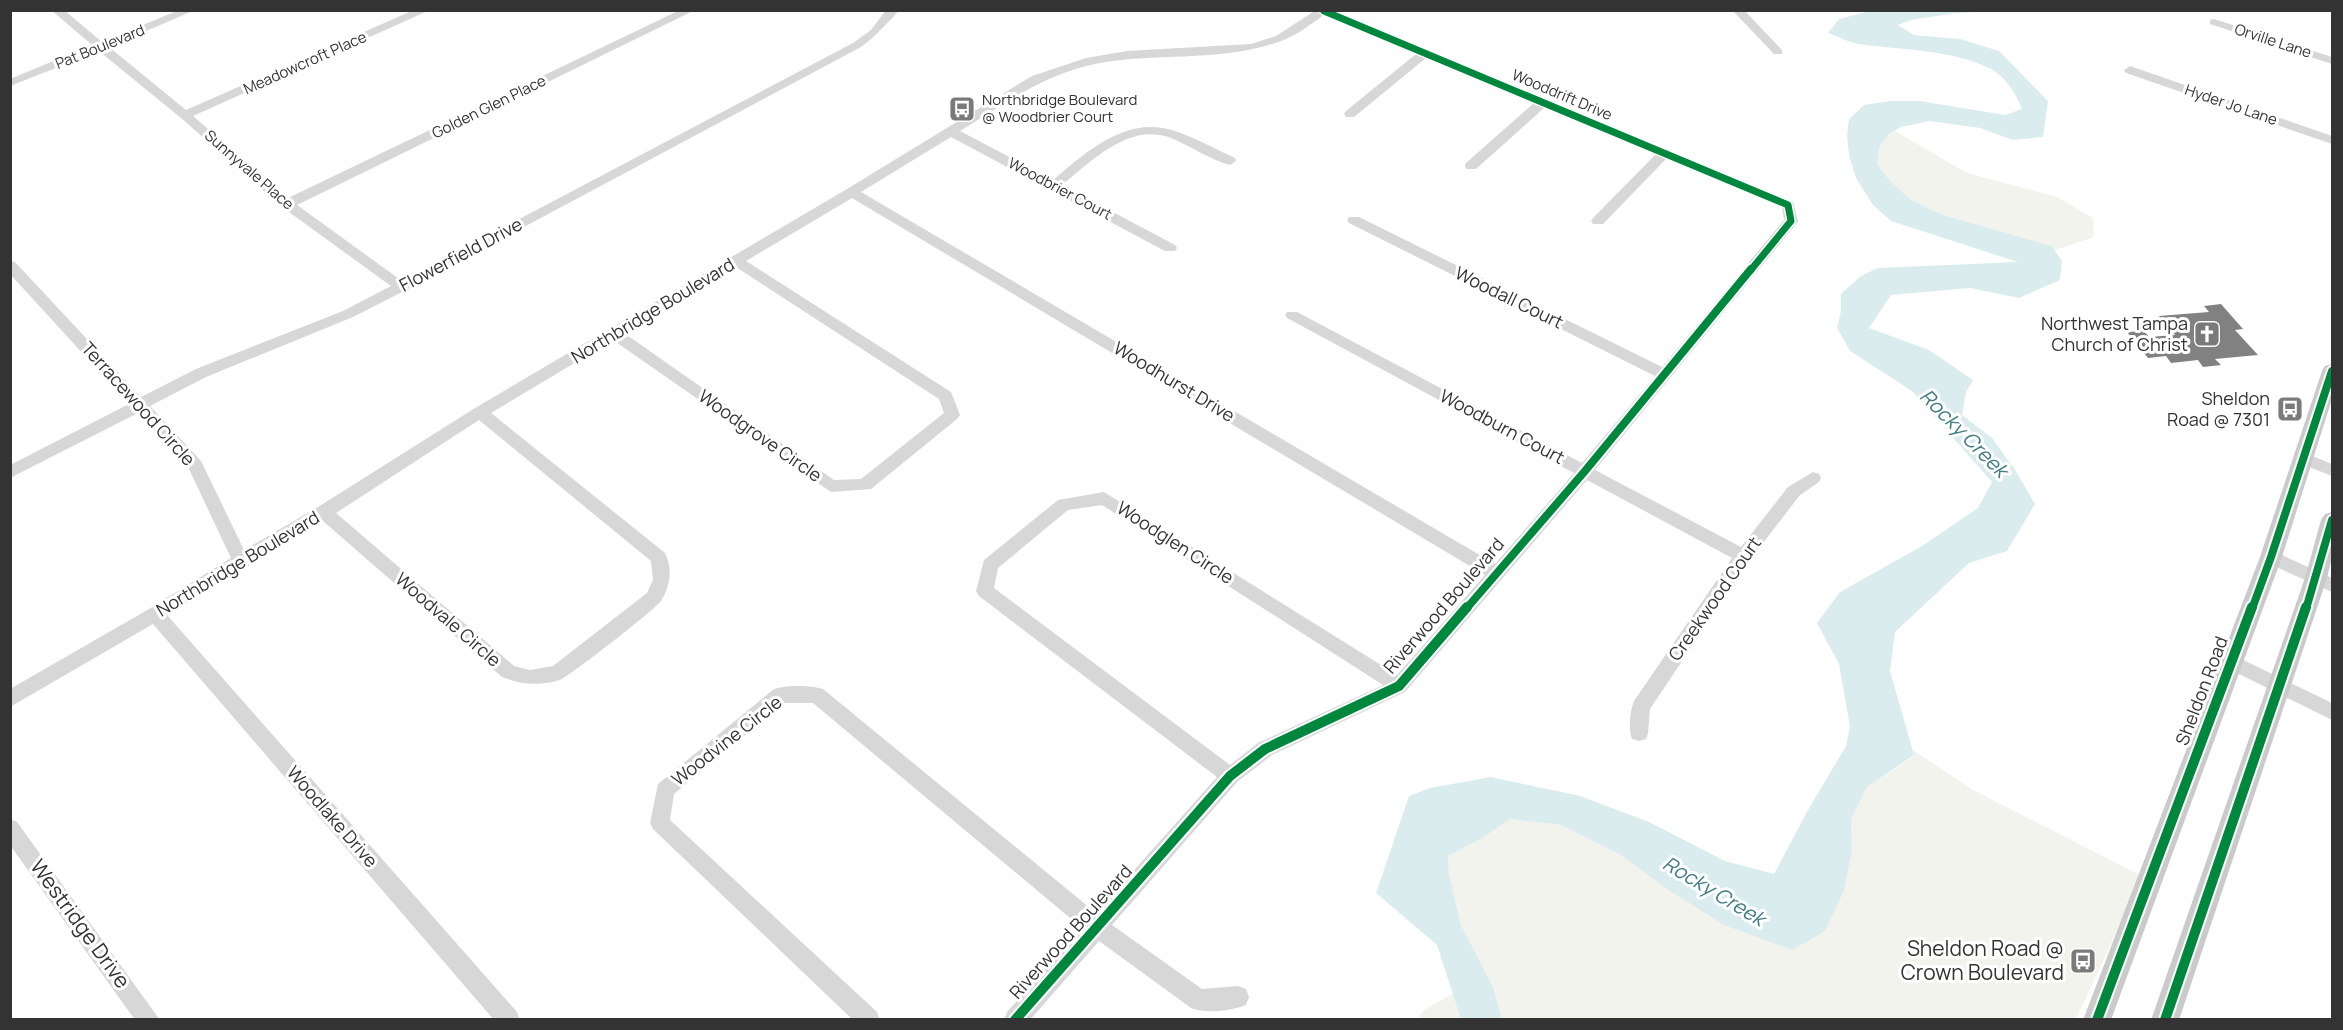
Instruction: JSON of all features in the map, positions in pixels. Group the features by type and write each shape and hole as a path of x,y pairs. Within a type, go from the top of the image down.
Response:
{"main road":[{"name":"Sheldon Road","path":"2097,1020 2271,557 2332,371"},
{"path":"2165,1020 2279,686 2324,581 2332,520"}],"street":[{"name":"Sunnyvale Place","path":"56,10 185,115 287,204 401,287"},
{"name":"Pat Boulevard","path":"10,83 190,10"},
{"name":"Meadowcroft Place","path":"185,115 425,10"},
{"name":"Golden Glen Place","path":"287,204 690,10"},
{"path":"1737,10 1778,51"},
{"name":"Wooddrift Drive","path":"1325,11 1788,205"},
{"name":"Northbridge Boulevard","path":"10,699 324,512 480,412 737,261 1036,79 1090,61 1127,55 1252,47 1280,38 1325,11"},
{"name":"Flowerfield Drive","path":"10,472 142,406 201,373 348,314 401,287 857,45 875,32 888,12"},
{"name":"Orville Lane","path":"2214,22 2332,61"},
{"path":"1350,114 1423,54"},
{"name":"Hyder Jo Lane","path":"2130,70 2332,140"},
{"path":"1471,166 1542,103"},
{"path":"1054,185 1108,143 1131,133 1150,130 1169,134 1230,161"},
{"name":"Woodbrier Court","path":"950,131 1170,248"},
{"path":"1598,221 1662,154"},
{"name":"Woodhurst Drive","path":"852,192 1496,573"},
{"name":"Riverwood Boulevard","path":"1015,1020 1230,776 1264,749 1399,686 1585,471 1791,221 1788,205"},
{"name":"Woodall Court","path":"1354,220 1665,375"},
{"name":"Woodgrove Circle","path":"615,334 831,486 865,485 952,415 946,396 737,261"},
{"name":"Terracewood Circle","path":"10,265 195,465 241,560"},
{"name":"Woodburn Court","path":"1292,315 1743,556"},
{"name":"Woodvale Circle","path":"324,512 508,672 530,678 558,673 654,598 662,580 659,558 480,412"},
{"path":"2305,459 2332,470"},
{"name":"Creekwood Court","path":"1639,733 1641,707 1743,556 1794,491 1813,478"},
{"name":"Woodglen Circle","path":"1230,776 985,591 990,565 1064,504 1104,498 1399,686"},
{"path":"2271,557 2324,581"},
{"name":"Woodlake Drive","path":"155,614 509,1020"},
{"path":"2230,662 2332,712"},
{"name":"Woodvine Circle","path":"869,1020 660,824 665,790 780,695 817,695 1097,927"},
{"name":"Westridge Drive","path":"10,828 149,1020"},
{"path":"1097,927 1198,1000 1238,997"}],"shaded area":[{"path":"1895,131 1967,173 2057,197 2093,218 2094,237 2055,250 2052,246 1940,214 1910,199 1890,181 1877,164 1884,141"},
{"path":"1913,750 1973,790 2140,875 2127,909 2076,1019 1502,1020 1493,987 1461,925 1449,874 1448,856 1481,839 1510,819 1561,825 1619,854 1670,891 1825,931 1844,891 1852,851 1851,819 1867,787 1914,756"},
{"path":"1454,993 1461,1019 1417,1020 1424,1010"}],"water":[{"name":"Rocky Creek","path":"1870,11 1998,11 1957,13 1911,20 1898,25 1914,35 1960,39 1999,51 2048,101 2043,137 2013,140 1980,128 1930,121 1901,127 1889,134 1880,146 1877,164 1890,181 1910,199 1940,214 2052,246 2062,261 2060,280 2019,298 1970,288 1891,295 1869,328 1929,350 1973,380 1966,392 1962,415 1992,438 2015,470 2035,504 2007,551 1969,563 1895,632 1890,671 1914,755 1867,787 1851,819 1852,851 1844,891 1825,931 1792,950 1724,925 1670,891 1619,854 1561,825 1510,819 1481,839 1448,856 1449,874 1461,925 1493,987 1502,1019 1461,1019 1437,945 1376,893 1409,796 1430,788 1491,777 1580,796 1649,822 1725,861 1774,874 1846,746 1850,727 1839,664 1817,623 1840,592 1922,546 1978,508 1992,482 1912,391 1850,351 1837,328 1841,311 1841,294 1861,276 1878,268 2018,262 1891,221 1873,205 1856,178 1849,155 1847,135 1849,119 1864,105 1890,101 1920,101 2005,115 2022,109 2006,81 1991,69 1976,62 1926,51 1858,44 1828,33 1839,19"}],"building":[{"name":"Northwest Tampa Church of Christ","path":"2221,304 2243,329 2235,330 2258,355 2215,359 2221,365 2203,367 2198,360 2171,363 2166,356 2148,358 2127,332 2144,331 2149,337 2175,335 2159,316 2209,312 2204,306"}],"cycle path":[{"path":"1015,1020 1230,776 1265,749 1399,686 1585,471 1791,221 1788,205 1324,11"},
{"path":"2097,1020 2271,557 2332,371"},
{"path":"2165,1020 2316,578 2332,520"}],"place":[{"name":"Northbridge Boulevard @ Woodbrier Court","path":"962,109"},
{"name":"Northwest Tampa Church of Christ","path":"2207,334"},
{"name":"Sheldon Road @ 7301","path":"2290,409"},
{"name":"Sheldon Road @ Crown Boulevard","path":"2083,961"}]}
